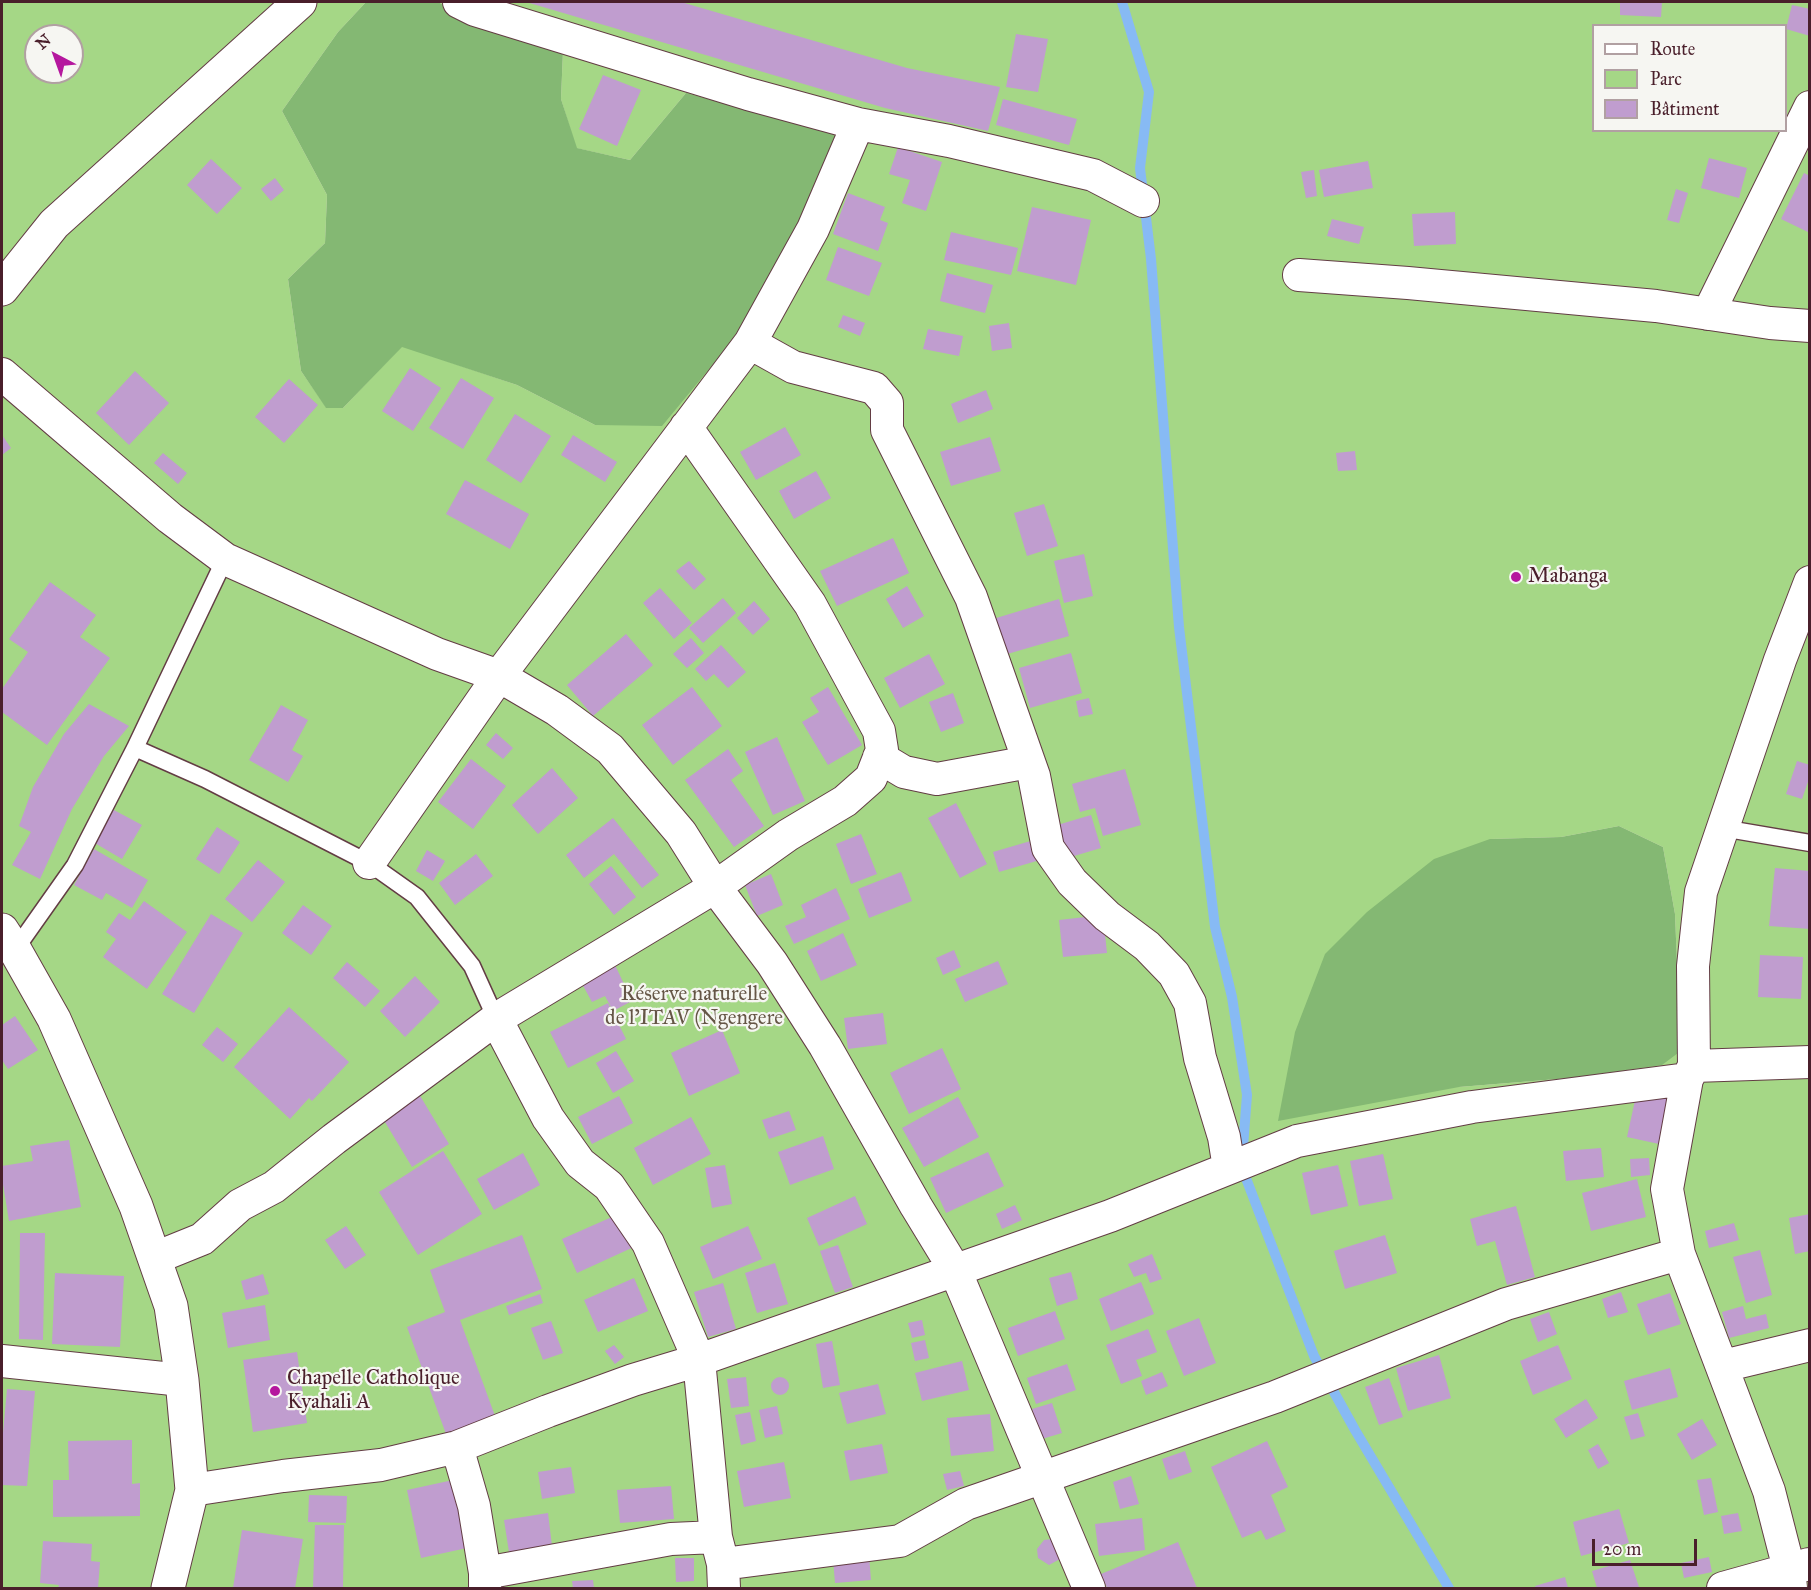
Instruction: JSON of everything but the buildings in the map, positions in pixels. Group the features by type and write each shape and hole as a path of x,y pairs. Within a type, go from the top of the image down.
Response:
{"street":[{"path":"2,289 54,224 300,2"},
{"path":"459,2 475,10 748,94 858,124 949,141 1094,175 1143,201"},
{"path":"1708,314 1809,107"},
{"path":"369,863 499,676 750,343 813,229 858,124"},
{"path":"1299,275 1408,282 1656,306 1770,323 1809,326"},
{"path":"750,343 793,367 874,388 886,403 887,430 970,597 1034,776 1048,848 1072,882 1107,916 1147,946 1174,974 1190,1003 1200,1058 1224,1137 1237,1164"},
{"path":"2,374 170,518 225,559 436,654 499,676 557,710 610,749 681,833 715,887 772,963 825,1046 955,1270 1089,1588"},
{"path":"155,1258 202,1239 240,1205 274,1187 334,1139 496,1019 715,887 788,835 845,801 871,778 882,750 879,731 810,604 686,427"},
{"path":"1723,1588 1796,1574 1769,1491 1679,1254 1667,1189 1691,1073 1693,966 1701,892 1809,582"},
{"path":"879,757 904,772 938,779 1029,762"},
{"path":"8,940 54,1019 96,1112 155,1258 171,1306 182,1380 192,1490 168,1588"},
{"path":"496,1019 548,1118 580,1162 609,1186 648,1243 699,1360 721,1563"},
{"path":"192,1490 284,1476 381,1465 457,1448 559,1407 1110,1216 1297,1141 1472,1107 1691,1073 1809,1062"},
{"path":"457,1448 474,1506 485,1581 671,1539 721,1563 900,1541 966,1504 1275,1397 1506,1304 1679,1254"},
{"path":"1723,1366 1809,1344"},
{"path":"2,1361 182,1380"}],"lane":[{"path":"8,940 75,865 135,748 225,559"},
{"path":"135,748 205,779 369,863 417,897 472,966 496,1019"},
{"path":"1722,828 1809,843"}],"green space":[{"name":"Réserve naturelle de l'ITAV (Ngengere","path":"2,2 366,2 338,32 282,111 327,195 325,243 288,279 301,371 326,407 343,408 402,346 517,385 595,425 686,93 630,160 576,148 561,99 563,51 479,23 438,2 1809,2 1809,1588 2,1588","holes":["1619,826 1663,847 1675,914 1678,988 1570,1078 1459,1087 1490,839 1561,837"]},
{"path":"366,2 438,2 479,23 563,51 561,99 577,148 630,160 686,93 839,135 792,242 729,345 662,426 595,425 517,385 402,347 343,408 326,408 301,371 288,279 325,243 327,195 282,111 338,32"},
{"path":"1619,826 1663,847 1675,914 1678,988 1686,1047 1662,1065 1570,1078 1459,1087 1278,1121 1295,1032 1325,954 1367,912 1434,859 1490,839 1561,837"}],"waterway":[{"path":"1122,2 1149,92 1140,168 1151,259 1179,627 1215,927 1232,997 1247,1095 1242,1160 1244,1173 1314,1356 1449,1588"}],"place":[{"name":"Mabanga","path":"1516,577"},
{"name":"Chapelle Catholique Kyahali A","path":"275,1391"}]}
